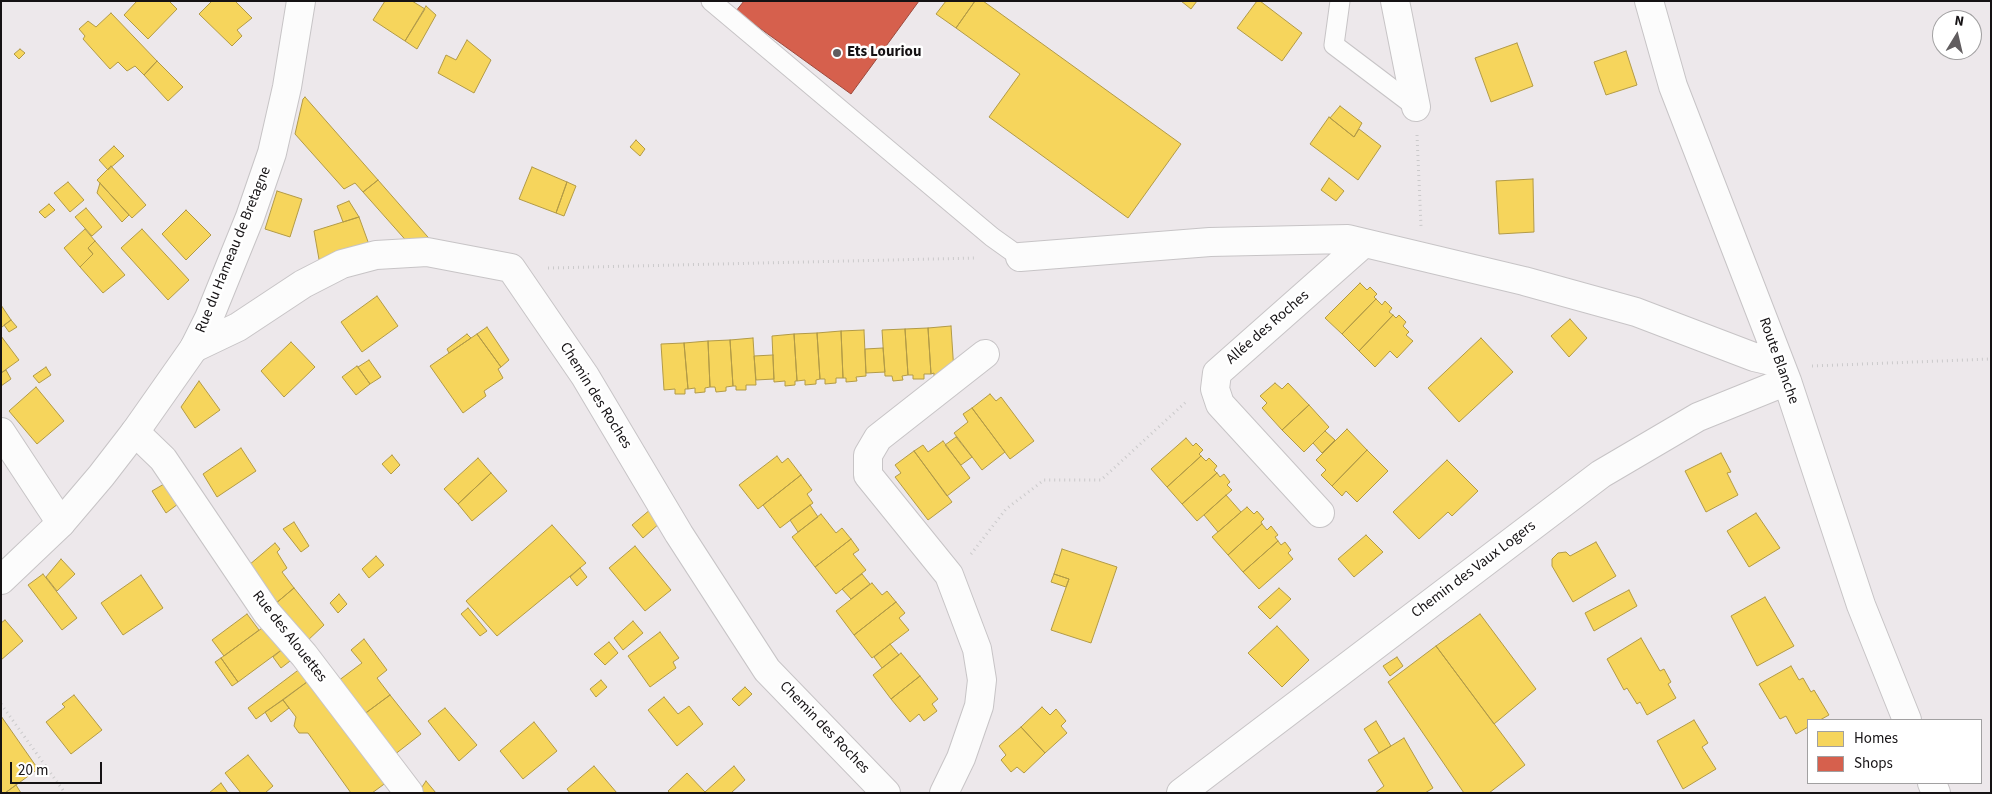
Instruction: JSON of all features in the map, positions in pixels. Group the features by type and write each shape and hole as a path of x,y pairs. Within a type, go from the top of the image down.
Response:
{"street":[{"name":"Rue du Hameau de Bretagne","path":"1,580 61,523 135,432 194,348 220,292 272,153 288,87 301,1"},
{"path":"1395,1 1416,107"},
{"name":"Route Blanche","path":"1649,1 1672,86 1783,371 1861,605 1907,719"},
{"path":"1020,257 1210,242 1348,239 1524,280 1636,312 1754,356 1783,371"},
{"name":"Allée des Roches","path":"1320,513 1220,404 1215,389 1217,373 1364,243"},
{"path":"194,348 238,327 319,276 342,264 368,257 427,252 511,268"},
{"name":"Chemin des Roches","path":"511,268 585,376 680,534 767,670 886,793"},
{"path":"944,793 961,758 976,715 982,680 977,649 949,575 868,475 868,455 878,438 985,354"},
{"name":"Chemin des Vaux Logers","path":"1181,793 1602,474 1698,417 1783,371"},
{"path":"1,432 61,523"},
{"name":"Rue des Alouettes","path":"135,432 164,459 266,613 304,655 409,793"}],"lane":[{"path":"711,1 984,230 1020,257"},
{"path":"1340,1 1334,44 1416,107"}],"path":[{"path":"1416,107 1422,257"},
{"path":"511,268 1020,257"},
{"path":"1783,371 1850,363 1991,359"},
{"path":"949,575 974,550 1006,510 1044,480 1101,480 1217,373"},
{"path":"1,704 65,793"}],"building: Homes":[{"path":"137,1 169,1 177,9 148,39 124,15"},
{"path":"212,1 235,1 252,18 237,30 242,36 232,46 199,14"},
{"path":"385,1 412,1 425,9 405,41 373,20"},
{"path":"946,1 975,1 956,28 936,14"},
{"path":"975,1 983,1 1181,144 1128,218 989,117 1020,74 956,28"},
{"path":"1181,1 1197,1 1191,9"},
{"path":"1257,1 1260,1 1302,33 1282,61 1237,28"},
{"path":"426,6 436,15 417,49 405,41"},
{"path":"111,13 157,61 144,75 135,66 127,71 118,62 110,69 83,39 85,36 79,29 88,21 96,27"},
{"path":"467,40 491,60 474,93 438,73 446,55 456,60"},
{"path":"1517,43 1533,86 1491,102 1475,58"},
{"path":"20,49 25,53 19,59 14,54"},
{"path":"1626,51 1637,85 1606,95 1594,62"},
{"path":"157,61 183,87 168,101 144,75"},
{"path":"305,97 378,180 363,192 355,183 344,189 295,134"},
{"path":"1340,106 1362,123 1354,137 1330,118"},
{"path":"1329,117 1354,137 1359,129 1381,146 1358,180 1310,144"},
{"path":"636,140 645,149 640,156 630,147"},
{"path":"114,146 124,156 108,170 99,160"},
{"path":"111,166 146,205 132,218 97,180"},
{"path":"532,167 567,182 556,213 519,199"},
{"path":"1329,178 1344,191 1336,201 1321,190"},
{"path":"1533,179 1534,232 1499,234 1496,181"},
{"path":"378,180 434,244 410,245 363,192"},
{"path":"68,182 84,200 70,212 54,193"},
{"path":"567,182 576,186 564,216 556,213"},
{"path":"100,183 129,215 122,222 97,193"},
{"path":"277,191 302,199 290,237 265,229"},
{"path":"349,201 359,217 343,222 337,206"},
{"path":"49,204 55,210 45,218 39,212"},
{"path":"86,208 102,227 92,236 75,217"},
{"path":"186,210 211,235 186,260 162,234"},
{"path":"359,217 371,250 320,265 314,231"},
{"path":"85,229 95,241 88,248 93,254 80,267 64,248"},
{"path":"142,229 189,280 168,300 121,248"},
{"path":"95,241 125,275 103,293 80,267 93,254 88,248"},
{"path":"1360,283 1367,290 1370,287 1377,294 1374,297 1376,299 1342,334 1325,318"},
{"path":"377,296 398,326 362,352 341,322"},
{"path":"1376,299 1382,305 1385,301 1392,308 1389,312 1393,315 1359,351 1342,334"},
{"path":"1,305 11,320 2,327 1,326"},
{"path":"1393,315 1396,318 1399,315 1406,322 1403,326 1409,332 1406,335 1413,341 1397,358 1390,351 1375,367 1359,351"},
{"path":"1570,319 1587,338 1569,357 1551,336"},
{"path":"11,320 17,327 9,332 4,325"},
{"path":"951,326 954,372 934,378 934,373 931,374 928,328"},
{"path":"487,327 509,360 501,367 477,334"},
{"path":"928,328 931,374 924,374 924,379 913,379 913,375 908,375 905,329"},
{"path":"905,329 908,375 902,376 903,380 893,381 892,376 885,376 882,330"},
{"path":"864,330 866,376 856,377 857,381 846,382 846,378 843,378 841,331"},
{"path":"841,331 843,378 836,378 836,383 825,384 825,379 820,379 817,333"},
{"path":"817,333 820,379 816,380 816,384 805,385 805,380 797,381 794,334"},
{"path":"467,334 471,338 449,353 447,349"},
{"path":"477,334 501,367 498,369 503,378 484,391 486,396 463,413 430,366"},
{"path":"794,334 797,381 795,381 795,385 785,386 785,381 774,382 772,336"},
{"path":"1,336 19,360 1,373"},
{"path":"753,338 756,385 746,385 746,390 736,390 736,386 733,386 730,340"},
{"path":"1481,338 1513,372 1459,422 1428,388"},
{"path":"730,340 733,386 726,387 726,391 716,392 715,387 710,387 708,341"},
{"path":"708,341 710,387 705,388 705,392 695,393 695,388 688,389 684,343"},
{"path":"291,342 315,367 284,397 261,371"},
{"path":"684,343 688,389 685,389 685,394 675,394 675,389 664,390 661,344"},
{"path":"883,348 885,372 866,373 865,349"},
{"path":"773,355 774,379 756,380 754,356"},
{"path":"369,360 381,377 370,384 358,367"},
{"path":"357,366 370,384 356,395 342,377"},
{"path":"46,367 51,375 39,383 33,376"},
{"path":"6,370 11,379 1,386 1,373"},
{"path":"199,381 220,410 195,428 181,407"},
{"path":"1275,383 1282,389 1288,383 1309,405 1282,430 1262,408 1267,403 1260,396"},
{"path":"36,387 64,421 37,444 9,411"},
{"path":"990,394 996,401 1001,397 1034,441 1010,459 972,408"},
{"path":"1309,405 1329,427 1304,452 1282,430"},
{"path":"972,408 1005,452 982,470 954,433 968,422 963,414"},
{"path":"1347,429 1367,450 1332,486 1321,475 1326,470 1316,460"},
{"path":"1325,431 1335,440 1322,453 1313,443"},
{"path":"956,437 972,457 961,465 945,445"},
{"path":"1186,438 1193,446 1196,443 1203,450 1199,454 1201,456 1167,487 1151,469"},
{"path":"943,441 970,478 947,496 914,451 923,445 928,452"},
{"path":"241,448 256,471 217,497 203,474"},
{"path":"1367,450 1388,471 1357,502 1346,491 1342,496 1332,486"},
{"path":"914,451 952,502 928,520 895,477 901,473 895,465"},
{"path":"1721,453 1731,472 1727,473 1738,495 1706,512 1685,471"},
{"path":"392,455 400,465 391,474 382,464"},
{"path":"777,456 782,463 788,458 801,475 758,509 739,485"},
{"path":"1201,456 1206,461 1209,458 1217,466 1214,470 1217,473 1182,504 1167,487"},
{"path":"478,458 491,473 458,504 444,489"},
{"path":"1447,460 1478,491 1452,516 1448,512 1419,539 1393,512"},
{"path":"491,473 507,491 472,521 458,504"},
{"path":"1217,473 1220,477 1224,474 1230,482 1227,485 1232,490 1197,521 1182,504"},
{"path":"801,475 812,490 807,494 813,503 780,528 763,505"},
{"path":"164,484 178,504 166,513 152,491"},
{"path":"1226,495 1241,512 1218,532 1204,515"},
{"path":"810,505 818,517 798,532 790,520"},
{"path":"1247,507 1254,514 1257,511 1264,519 1261,522 1262,524 1228,555 1212,537"},
{"path":"651,509 661,522 643,538 632,525"},
{"path":"1756,513 1780,548 1749,567 1727,531"},
{"path":"821,514 836,533 842,528 851,539 815,567 792,537"},
{"path":"294,522 309,546 301,552 283,529"},
{"path":"1262,524 1267,530 1271,526 1278,535 1275,537 1278,541 1243,572 1228,555"},
{"path":"552,525 586,563 497,636 466,601"},
{"path":"1366,535 1383,552 1354,577 1338,559"},
{"path":"851,539 859,550 853,554 866,570 836,594 815,567"},
{"path":"1278,541 1281,545 1285,542 1291,550 1288,553 1293,559 1259,589 1243,572"},
{"path":"1596,542 1616,576 1573,602 1552,566 1552,559 1558,553 1566,552 1570,556"},
{"path":"275,543 280,549 277,552 287,568 282,572 294,588 275,604 249,565"},
{"path":"635,546 671,590 645,611 609,568"},
{"path":"1062,549 1117,567 1091,643 1051,630 1069,579 1054,574"},
{"path":"376,556 384,565 369,578 362,569"},
{"path":"61,559 75,574 57,591 46,577"},
{"path":"580,568 587,577 577,586 570,577"},
{"path":"43,574 77,618 62,630 28,585"},
{"path":"862,574 870,584 851,599 842,589"},
{"path":"1054,574 1069,579 1066,587 1051,582"},
{"path":"141,575 163,608 123,635 101,603"},
{"path":"872,583 882,595 887,591 896,602 854,635 836,611"},
{"path":"294,588 324,625 306,642 275,604"},
{"path":"1279,588 1291,599 1270,619 1258,607"},
{"path":"1629,590 1637,606 1594,631 1585,613"},
{"path":"339,594 347,604 338,613 330,603"},
{"path":"1765,597 1794,646 1757,666 1731,616"},
{"path":"896,602 905,613 899,618 909,630 872,658 854,635"},
{"path":"468,608 487,631 480,636 461,614"},
{"path":"247,614 259,630 224,656 212,640"},
{"path":"1480,614 1536,689 1494,724 1436,646"},
{"path":"5,620 23,641 1,660 1,623"},
{"path":"633,621 643,633 623,650 614,638"},
{"path":"265,626 284,648 238,682 221,658"},
{"path":"1277,626 1309,660 1282,687 1248,653"},
{"path":"660,632 679,658 673,662 676,668 650,687 628,656"},
{"path":"1641,638 1660,671 1664,669 1671,682 1668,684 1676,698 1647,715 1640,702 1637,704 1627,688 1624,690 1607,659"},
{"path":"364,639 387,670 377,678 390,695 363,715 338,681 362,663 351,650"},
{"path":"609,642 618,653 605,665 594,654"},
{"path":"890,644 899,655 882,668 874,657"},
{"path":"1436,646 1525,765 1489,793 1464,793 1388,682"},
{"path":"284,648 294,658 281,668 273,657"},
{"path":"901,653 920,676 891,699 873,675"},
{"path":"1397,657 1403,666 1390,676 1383,666"},
{"path":"221,658 238,682 232,686 215,662"},
{"path":"1791,666 1799,680 1803,678 1811,692 1814,690 1829,715 1822,719 1807,719 1807,728 1796,734 1786,716 1780,719 1759,684"},
{"path":"301,668 311,679 256,719 248,708"},
{"path":"920,676 938,699 932,704 937,711 924,721 919,714 910,722 891,699"},
{"path":"311,679 387,782 372,793 351,793 308,733 299,733 294,726 296,717 283,700"},
{"path":"601,680 607,687 596,697 590,689"},
{"path":"745,687 752,694 739,706 732,699"},
{"path":"74,695 102,730 71,754 46,722 65,707 62,704"},
{"path":"390,695 421,734 394,755 363,715"},
{"path":"664,697 678,714 689,706 703,724 677,746 648,710"},
{"path":"283,700 289,708 271,722 265,712"},
{"path":"1042,707 1050,715 1056,709 1066,721 1061,726 1067,733 1045,753 1021,727"},
{"path":"445,708 477,745 459,761 428,721"},
{"path":"1,716 38,769 5,793 1,793"},
{"path":"1694,720 1708,743 1702,747 1716,769 1683,789 1657,741"},
{"path":"1376,721 1391,746 1379,753 1364,729"},
{"path":"534,722 557,751 523,779 500,751"},
{"path":"1021,727 1045,753 1024,773 1017,767 1011,772 1001,760 1006,755 999,746"},
{"path":"1404,738 1433,788 1425,793 1375,793 1384,786 1368,760"},
{"path":"248,755 273,786 265,793 241,793 225,773"},
{"path":"594,766 617,793 570,793 567,789"},
{"path":"734,766 745,780 731,793 670,793 668,791 687,773 705,792"},
{"path":"426,781 436,793 423,793 420,790"},
{"path":"221,783 228,793 209,793"},
{"path":"16,785 21,793 5,793"}],"building: Shops":[{"name":"Ets Louriou","path":"744,1 919,1 851,94 736,11"}],"place":[{"name":"Ets Louriou","path":"837,53"}]}
